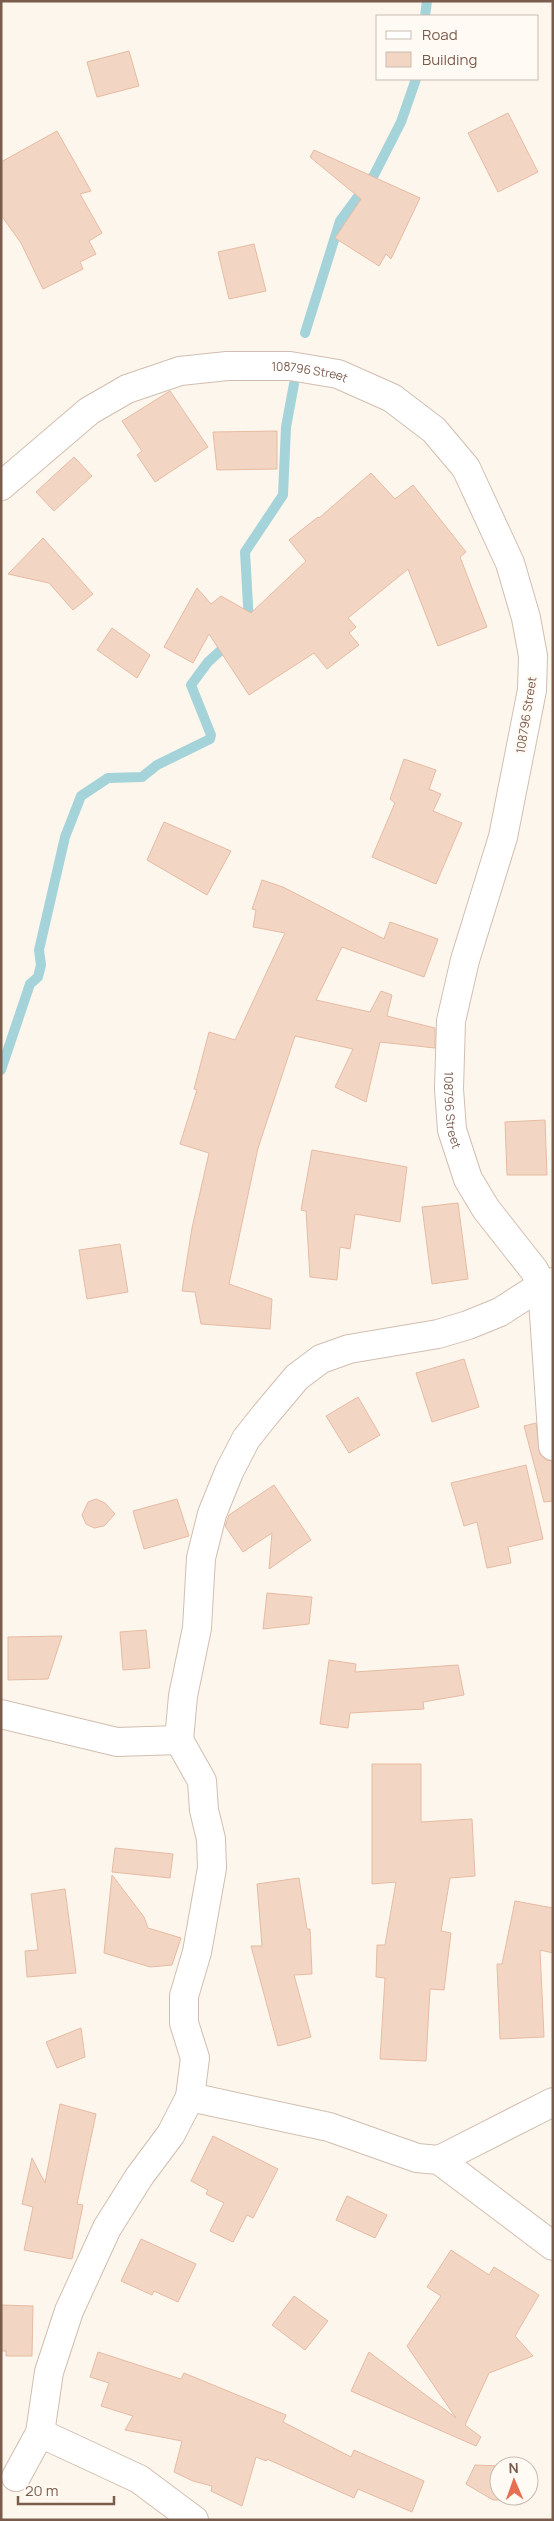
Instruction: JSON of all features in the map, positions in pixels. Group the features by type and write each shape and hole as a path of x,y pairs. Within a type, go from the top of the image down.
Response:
{"street":[{"name":"108796 Street","path":"1,486 89,411 128,389 180,370 227,366 290,366 338,374 392,398 434,430 466,468 510,563 526,618 533,656 530,699 503,837 465,960 451,1022 449,1089 452,1130 468,1179 486,1209 534,1270 547,1283 553,1446"},
{"path":"16,2477 40,2433 49,2372 69,2310 107,2228 139,2176 171,2134 190,2097 195,2058 184,2023 184,1996 197,1952 212,1859 211,1839 204,1810 202,1781 179,1740 183,1696 197,1628 201,1558 212,1514 246,1439 297,1377 321,1359 349,1349 438,1334 468,1325 500,1312 547,1283"},
{"path":"1,1714 117,1742 179,1740"},
{"path":"190,2097 329,2128 416,2158 439,2160 553,2102"},
{"path":"439,2160 553,2246"},
{"path":"40,2433 139,2479 194,2520"}],"building":[{"path":"129,51 139,86 97,97 87,62"},
{"path":"508,113 538,172 498,192 468,133"},
{"path":"57,131 91,191 80,194 102,233 89,241 96,254 80,262 83,269 43,289 21,243 1,215 1,162"},
{"path":"314,150 420,198 391,259 386,254 379,266 335,238 361,199 310,157"},
{"path":"254,244 266,291 229,299 218,252"},
{"path":"170,391 208,447 155,482 137,455 142,451 122,421"},
{"path":"277,431 277,469 217,470 213,432"},
{"path":"74,457 92,476 54,511 36,492"},
{"path":"371,473 395,499 413,485 466,552 460,557 487,627 438,646 408,569 348,618 356,627 349,633 359,645 327,669 314,653 249,695 209,634 193,663 164,647 197,588 211,604 221,596 251,613 306,561 289,540 319,518"},
{"path":"43,538 93,594 73,610 49,583 8,574"},
{"path":"112,628 150,655 137,678 97,650"},
{"path":"404,759 436,770 429,789 441,794 433,811 462,823 436,884 372,857 395,803 390,799"},
{"path":"164,822 231,851 207,895 147,860"},
{"path":"262,880 283,887 384,939 390,922 438,939 424,977 342,947 316,1000 370,1012 381,991 392,995 387,1016 435,1028 435,1048 380,1042 366,1102 335,1087 353,1049 295,1036 258,1148 229,1284 272,1299 270,1329 201,1324 195,1292 182,1291 192,1228 209,1153 180,1144 197,1090 194,1089 209,1032 235,1040 285,933 253,927 256,910 252,909"},
{"path":"545,1120 547,1175 507,1175 505,1122"},
{"path":"312,1150 407,1167 400,1222 355,1214 350,1249 340,1247 337,1280 310,1277 306,1211 301,1210"},
{"path":"458,1203 468,1279 432,1284 422,1207"},
{"path":"120,1244 128,1292 87,1299 79,1250"},
{"path":"464,1359 479,1407 432,1422 416,1373"},
{"path":"358,1397 380,1435 349,1453 326,1416"},
{"path":"536,1423 540,1454 546,1460 553,1461 553,1501 544,1502 524,1426"},
{"path":"526,1465 543,1539 508,1547 511,1563 487,1568 477,1522 464,1526 451,1483"},
{"path":"274,1485 311,1540 269,1569 272,1533 243,1552 225,1526 229,1515"},
{"path":"96,1499 105,1503 115,1514 104,1526 94,1528 86,1524 82,1515 88,1502"},
{"path":"177,1499 189,1536 144,1549 133,1511"},
{"path":"267,1593 312,1597 309,1624 263,1629"},
{"path":"146,1630 150,1668 123,1670 120,1632"},
{"path":"62,1636 48,1679 8,1680 8,1637"},
{"path":"329,1660 356,1664 355,1672 458,1665 464,1695 423,1702 424,1709 350,1713 348,1728 320,1724"},
{"path":"372,1764 421,1764 421,1822 472,1819 475,1876 450,1878 441,1931 451,1933 444,1990 430,1989 426,2061 380,2059 385,1978 376,1977 377,1945 385,1945 396,1882 372,1884"},
{"path":"115,1848 173,1854 170,1878 112,1872"},
{"path":"112,1875 144,1917 148,1928 181,1938 172,1965 150,1967 104,1953"},
{"path":"299,1878 307,1929 310,1929 312,1974 294,1975 311,2037 278,2046 251,1946 262,1946 257,1884"},
{"path":"65,1889 76,1973 27,1977 25,1951 38,1950 31,1894"},
{"path":"515,1901 553,1908 553,1953 540,1950 544,2037 500,2039 497,1964 502,1964"},
{"path":"81,2028 85,2057 57,2068 46,2042"},
{"path":"60,2104 96,2114 77,2204 83,2205 72,2259 24,2250 33,2207 22,2204 32,2158 45,2183"},
{"path":"213,2136 278,2169 253,2218 247,2215 233,2242 210,2231 224,2203 206,2194 208,2190 191,2181"},
{"path":"347,2196 387,2215 375,2238 336,2220"},
{"path":"141,2239 196,2264 178,2302 154,2291 152,2295 121,2281"},
{"path":"451,2250 489,2275 494,2267 539,2295 515,2336 533,2356 489,2373 465,2425 481,2437 476,2446 351,2391 369,2352 456,2418 407,2346 441,2296 427,2287"},
{"path":"294,2296 328,2321 305,2350 272,2325"},
{"path":"1,2305 33,2306 32,2356 6,2356 6,2351 1,2351"},
{"path":"98,2352 181,2379 184,2373 286,2415 283,2422 351,2457 354,2450 424,2481 412,2512 358,2489 354,2498 267,2459 266,2461 256,2457 242,2506 211,2491 212,2486 193,2481 174,2472 182,2441 125,2430 133,2416 101,2406 109,2383 90,2377"},
{"path":"475,2465 489,2466 489,2498 466,2484"}],"waterway":[{"path":"425,15 427,1"},
{"path":"305,333 340,221 374,175 401,122 416,80"},
{"path":"249,623 245,552 283,495 286,427 294,384"},
{"path":"1,1070 30,984 38,977 41,965 39,950 65,837 81,796 108,778 142,777 157,765 210,739 211,735 191,685 208,662 230,642"}]}
